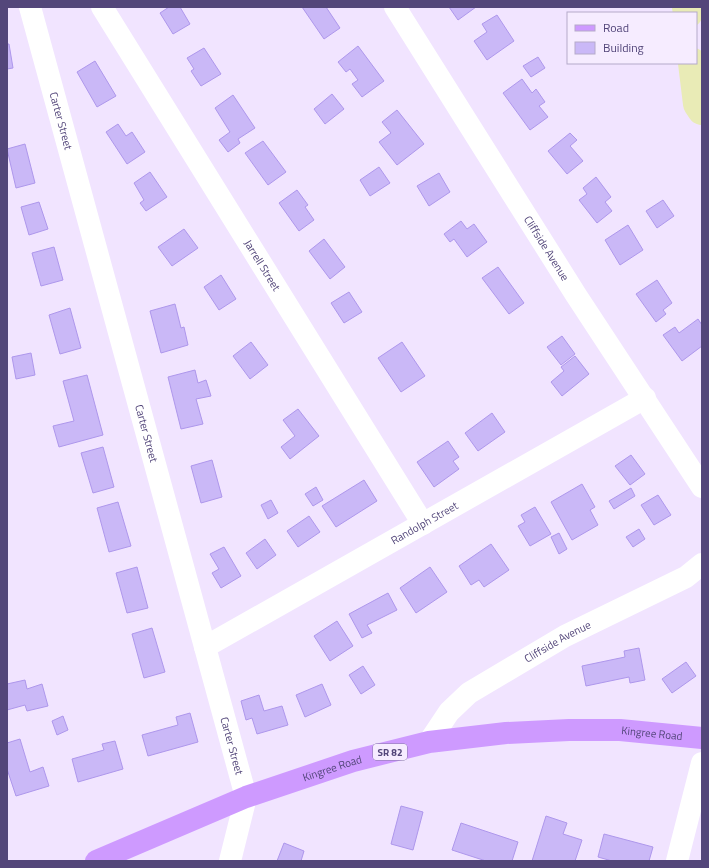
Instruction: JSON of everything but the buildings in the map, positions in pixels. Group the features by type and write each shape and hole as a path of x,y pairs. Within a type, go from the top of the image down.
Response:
{"main road":[{"name":"Kingree Road","path":"96,861 246,797 353,761 429,742 506,733 584,730 620,730 702,738"}],"street":[{"name":"Carter Street","path":"30,7 246,797 230,861"},
{"name":"Jarrell Street","path":"102,7 423,524"},
{"name":"Cliffside Avenue","path":"396,7 576,295 702,487"},
{"name":"Randolph Street","path":"205,647 645,398"},
{"name":"Cliffside Avenue","path":"429,742 449,712 469,693 565,636 686,577 702,564"},
{"path":"677,861 702,764"}],"waterway":[{"path":"687,7 688,12"},
{"path":"693,64 698,104 702,110"}]}
